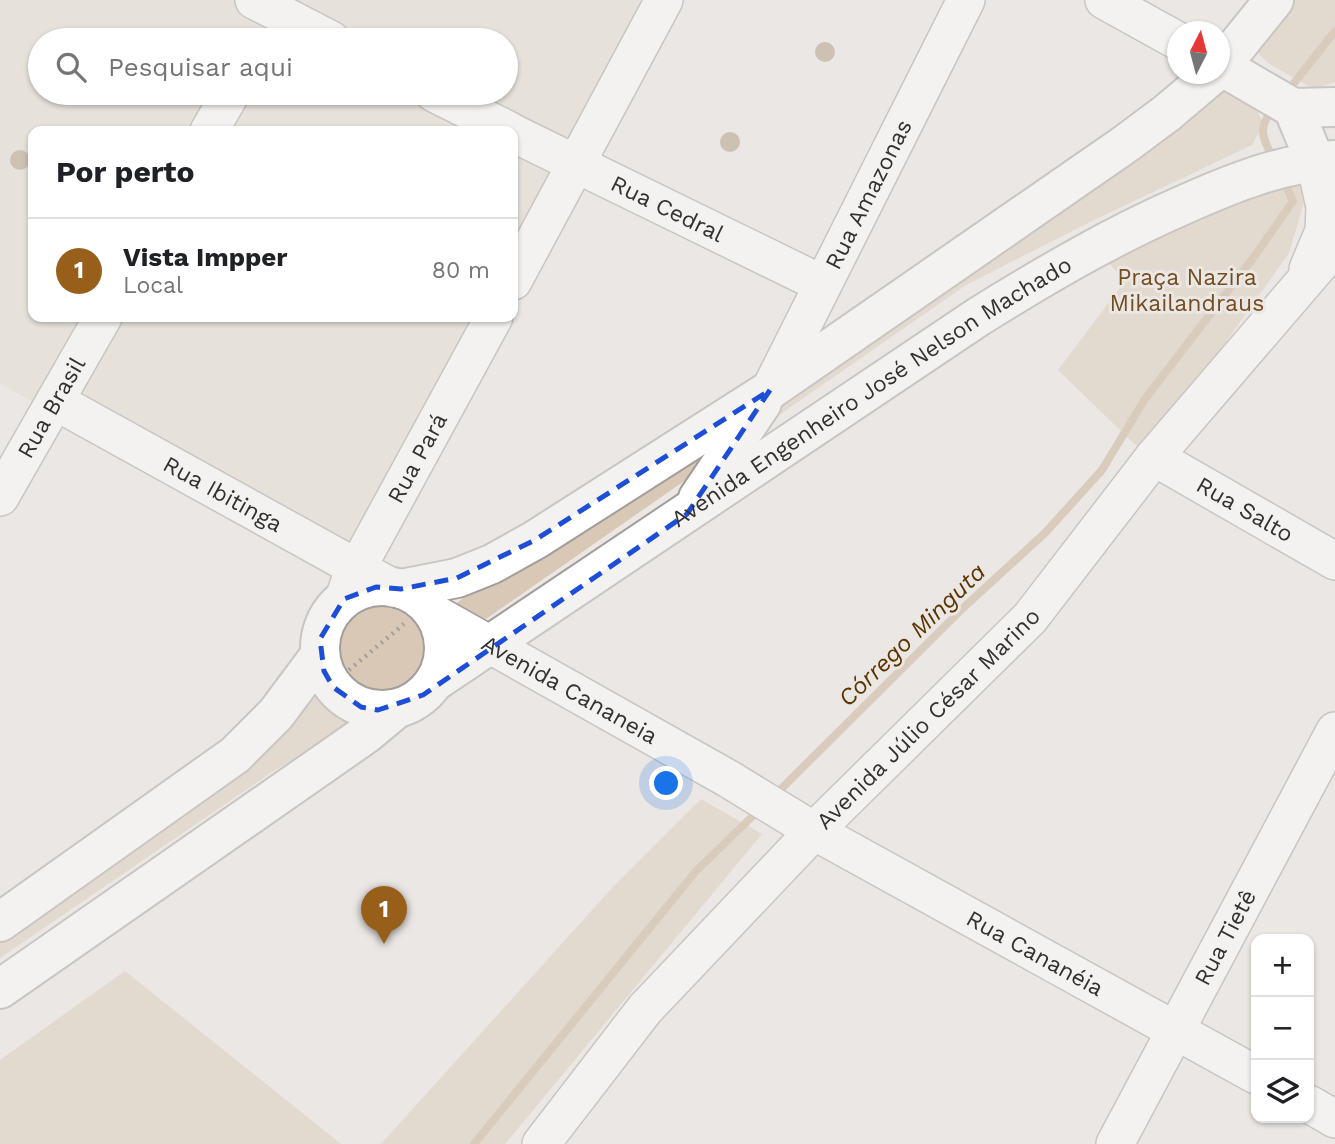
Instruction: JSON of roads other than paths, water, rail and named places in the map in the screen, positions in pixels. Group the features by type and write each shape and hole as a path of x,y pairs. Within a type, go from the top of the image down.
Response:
{"main road":[{"path":"1230,53 1274,0"},
{"path":"1230,74 1284,102 1335,107"},
{"path":"413,599 492,564 535,540 770,390 1124,145 1167,114 1200,84"},
{"path":"1284,102 1299,166"},
{"name":"Avenida Engenheiro José Nelson Machado","path":"396,709 424,695 434,682 978,317 1060,266 1136,226 1217,189 1299,166"},
{"path":"687,514 770,390"},
{"path":"396,709 378,710 361,706 346,698 326,671 320,639 325,624 351,583 359,591 376,587 413,599 441,629 444,647 442,666 434,682"},
{"path":"0,922 235,755 276,714 299,686 326,671"},
{"path":"0,989 366,734 396,709"}],"street":[{"path":"518,272 664,0"},
{"name":"Rua Amazonas","path":"770,390 966,0"},
{"path":"1104,0 1167,35"},
{"path":"269,13 303,28"},
{"path":"212,126 224,105"},
{"name":"Rua Cedral","path":"458,105 499,126"},
{"name":"Rua Cedral","path":"518,136 822,284"},
{"name":"Avenida Júlio César Marino","path":"1299,166 1325,207 1324,230 1301,283"},
{"name":"Avenida Júlio César Marino","path":"541,1144 645,1009 814,831 1031,618 1154,457 1335,246"},
{"name":"Rua Brasil","path":"0,497 100,322"},
{"name":"Rua Pará","path":"351,583 491,322"},
{"name":"Rua Ibitinga","path":"55,401 351,583"},
{"name":"Rua Salto","path":"1154,457 1335,561"},
{"name":"Avenida Cananeia","path":"413,599 727,778 814,831"},
{"name":"Rua Tietê","path":"1115,1144 1335,731"},
{"name":"Rua Cananéia","path":"814,831 1251,1072"},
{"path":"1314,1107 1335,1119"}],"waterway":[{"name":"Córrego Minguta","path":"1287,92 1335,31"},
{"name":"Córrego Minguta","path":"1274,107 1265,122 1263,134 1274,161"},
{"name":"Córrego Minguta","path":"775,795 963,608 1045,533 1102,470 1145,399 1254,257 1293,201 1283,179"},
{"name":"Córrego Minguta","path":"474,1144 696,871 760,809"}],"place":[{"name":"Vista Impper","path":"384,944"}],"park label":[{"name":"Praça Nazira Mikailandraus","path":"1187,290"}]}
